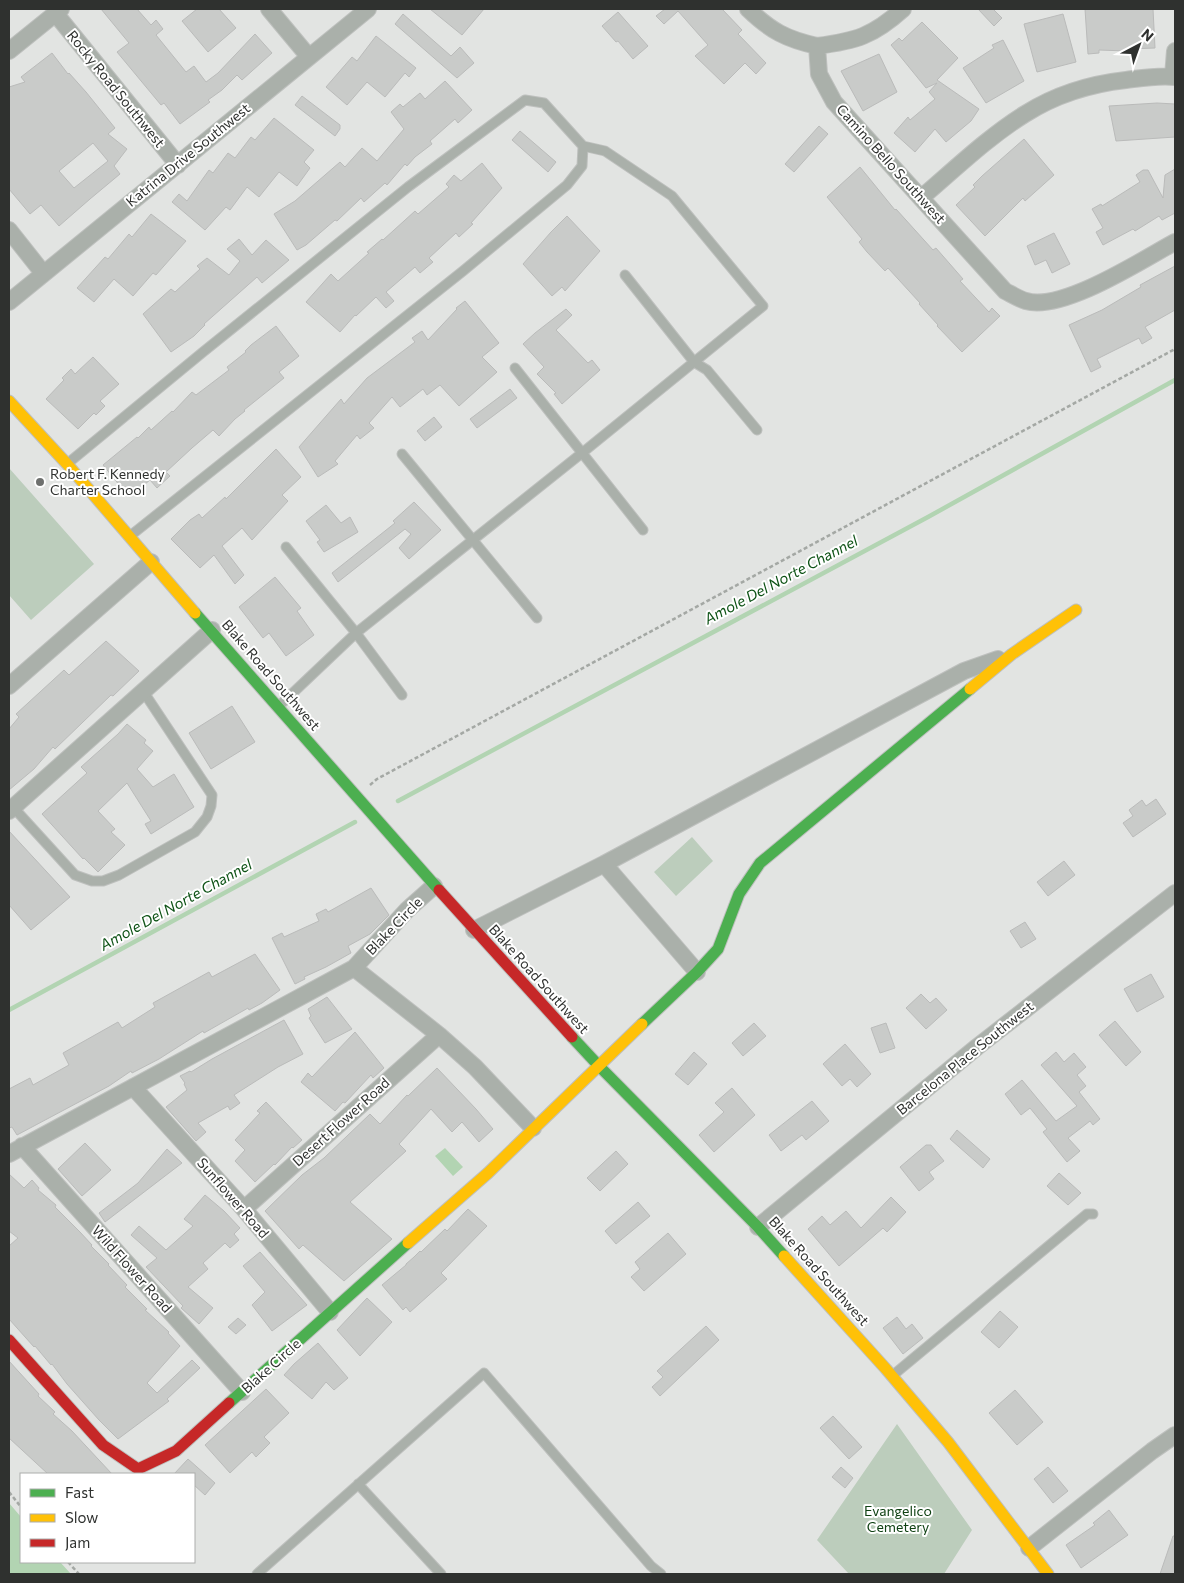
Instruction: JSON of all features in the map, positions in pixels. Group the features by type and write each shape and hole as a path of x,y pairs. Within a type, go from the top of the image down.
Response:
{"main road":[{"name":"Blake Road Southwest","path":"9,401 67,464 390,833 434,886 598,1065 758,1227 892,1376 948,1442 1048,1574"},
{"name":"Blake Circle","path":"9,1340 103,1445 138,1469 176,1451 488,1173 598,1065 697,972 718,949 739,894 760,863 1012,654 1076,610"}],"street":[{"path":"269,9 308,57"},
{"name":"Katrina Drive Southwest","path":"9,302 368,9"},
{"path":"748,9 778,34 817,46 844,42 868,35 903,9"},
{"path":"9,51 58,11"},
{"name":"Rocky Road Southwest","path":"58,11 178,165"},
{"name":"Camino Bello Southwest","path":"817,46 819,74 834,102 1005,291 1027,301 1051,302 1076,294 1175,242"},
{"path":"921,198 1004,128 1046,102 1070,92 1092,86 1137,78 1174,76 1175,51"},
{"path":"9,230 43,273"},
{"path":"9,686 151,562"},
{"path":"11,809 212,630"},
{"path":"474,930 604,864 964,672 1012,654"},
{"path":"604,864 697,972"},
{"name":"Blake Circle","path":"16,1150 354,968 407,910 434,886"},
{"name":"Barcelona Place Southwest","path":"758,1227 977,1047 1175,893"},
{"name":"Blake Circle","path":"354,968 439,1035 475,1067 533,1128"},
{"name":"Desert Flower Road","path":"244,1209 439,1035"},
{"name":"Sunflower Road","path":"134,1087 244,1209 330,1312"},
{"name":"Wild Flower Road","path":"16,1150 242,1392"},
{"path":"1029,1548 1152,1450 1175,1435"}],"lane":[{"path":"67,464 408,187 525,100 544,103 582,146 605,151 672,196 763,306 582,454 356,634 279,706"},
{"path":"130,536 463,271 567,185 582,166 582,146"},
{"path":"625,275 694,362 707,370 757,430"},
{"path":"515,368 644,530"},
{"path":"402,454 537,618"},
{"path":"286,547 402,695"},
{"path":"11,809 75,875 92,881 103,881 119,875 195,832 207,817 212,795 143,691"},
{"path":"892,1376 1087,1214 1093,1214"},
{"path":"257,1574 484,1373 651,1566 661,1574"},
{"path":"358,1484 441,1574"}],"path":[{"path":"356,796 377,779 1175,349"},
{"path":"9,1492 20,1506"},
{"path":"69,1563 79,1574"}],"green space":[{"path":"9,468 94,564 31,620 9,595"},
{"path":"692,837 713,861 676,896 654,872"},
{"name":"Evangelico Cemetery","path":"897,1424 972,1530 944,1574 849,1574 817,1540"}],"shaded area":[{"path":"445,1148 463,1167 453,1176 435,1156"},
{"path":"9,1503 20,1516 20,1563 61,1563 71,1574 9,1574"}],"building":[{"path":"101,9 137,9 151,25 156,20 163,29 156,35 186,72 194,66 206,82 218,73 255,34 272,53 242,80 237,75 222,90 208,100 210,102 180,124 164,103 161,105 117,52 129,43"},
{"path":"197,9 219,9 236,28 208,52 182,21"},
{"path":"430,9 484,9 462,35"},
{"path":"665,9 722,9 742,30 738,34 766,63 756,74 745,63 724,84 695,56 708,45 678,11 664,24 656,16"},
{"path":"978,9 993,9 1002,18 994,26"},
{"path":"1085,9 1153,9 1155,48 1127,49 1127,51 1099,50 1099,53 1088,54"},
{"path":"618,12 648,46 633,59 602,26"},
{"path":"403,14 451,56 460,47 474,63 457,78 395,24"},
{"path":"1063,14 1076,62 1037,72 1024,24"},
{"path":"922,22 958,58 937,80 979,109 971,121 946,142 935,129 915,152 894,133 908,117 910,120 935,99 929,92 937,83 926,88 891,45 899,38 902,41"},
{"path":"376,36 416,68 409,77 405,73 385,97 367,82 347,105 326,87 352,57 357,61"},
{"path":"1003,40 1024,81 986,103 963,68 994,48 992,45"},
{"path":"52,53 115,128 108,134 127,149 114,166 120,174 59,226 41,205 30,214 9,189 9,87 25,82 21,77","holes":["93,143 108,161 74,188 59,171"]},
{"path":"879,54 897,92 863,111 841,71"},
{"path":"445,81 472,110 458,123 455,119 430,141 432,144 407,166 405,164 387,185 385,183 364,202 361,198 337,221 335,220 306,245 297,250 274,214 295,201 340,162 345,167 362,148 377,161 404,129 391,112 400,104 403,107 420,93 425,99"},
{"path":"302,96 340,125 340,129 335,136 295,105"},
{"path":"1157,103 1175,104 1175,137 1116,141 1109,106"},
{"path":"274,118 314,150 304,162 310,168 297,186 279,172 259,197 247,187 230,210 226,207 205,230 172,202 179,194 187,201 209,170 213,173 228,153 235,158 251,137 255,140"},
{"path":"819,126 828,134 794,172 785,164"},
{"path":"520,131 556,162 548,172 512,140"},
{"path":"1024,139 1054,175 1025,201 1023,198 985,236 956,205 975,187 973,185 982,176"},
{"path":"482,163 502,188 471,223 473,224 459,237 456,233 429,258 433,262 420,273 415,267 386,292 394,301 386,308 376,297 355,315 340,332 306,302 331,274 338,281 369,253 367,252 415,211 418,214 449,187 446,184 454,175 461,181"},
{"path":"860,167 895,210 933,250 936,248 963,279 960,281 989,312 992,308 1000,316 962,352 937,326 920,303 888,268 885,271 867,252 859,242 862,239 827,197"},
{"path":"1175,169 1175,213 1162,220 1159,216 1135,231 1133,229 1103,245 1096,232 1103,228 1092,209 1101,204 1102,206 1140,182 1136,175 1143,170 1148,170 1163,198 1165,175"},
{"path":"151,214 186,241 156,275 153,273 133,296 114,279 94,302 77,288 105,257 108,259 129,234 132,237"},
{"path":"567,216 600,251 565,291 562,287 552,296 523,264"},
{"path":"1054,233 1070,264 1052,273 1046,260 1035,265 1027,246"},
{"path":"239,239 252,255 266,240 289,260 262,283 257,277 204,324 194,336 171,352 143,314 171,289 175,292 200,269 197,266 207,258 229,275 240,261 227,249"},
{"path":"1175,266 1175,310 1145,327 1152,338 1142,344 1139,338 1097,359 1101,367 1091,372 1069,325 1102,310 1141,287 1140,285"},
{"path":"465,301 499,343 482,357 497,372 459,406 440,385 427,395 423,389 400,407 392,397 369,423 374,428 360,439 357,435 335,461 338,464 318,477 299,447 341,399 344,404 367,378 415,342 412,338 422,331 428,340 456,308"},
{"path":"566,309 572,315 556,330 588,363 592,360 600,370 562,404 554,394 556,393 537,374 544,367 523,344"},
{"path":"276,326 299,356 279,372 284,378 244,410 219,436 213,430 192,448 166,472 170,476 157,488 150,480 129,497 103,465 149,427 151,430 173,412 192,392 196,395 229,370 227,367"},
{"path":"93,357 119,384 100,401 105,406 96,415 94,413 78,429 46,399 64,380 62,378 71,369 75,374"},
{"path":"510,389 517,398 477,428 470,419"},
{"path":"434,417 442,427 425,441 417,431"},
{"path":"276,449 301,477 282,495 288,501 252,540 242,528 222,546 244,575 235,584 214,555 200,568 171,539 190,520 199,514 202,518 225,497 226,499"},
{"path":"414,502 441,530 409,559 399,548 411,534 405,529 338,582 332,573 395,523 393,521"},
{"path":"326,505 341,523 350,517 358,532 324,552 317,542 320,540 306,521"},
{"path":"275,577 301,608 297,611 314,635 286,656 269,633 263,638 239,607"},
{"path":"106,641 139,671 55,749 53,747 34,769 9,790 9,729 19,717 16,714 64,670 69,675"},
{"path":"232,706 255,742 211,769 189,733"},
{"path":"127,724 146,740 144,743 153,751 137,769 153,787 174,774 194,807 151,834 145,824 151,821 127,783 98,811 115,829 111,832 125,845 98,872 83,859 42,814 87,773 81,767"},
{"path":"1156,799 1166,814 1133,837 1123,823 1133,816 1129,810 1142,800 1146,806"},
{"path":"9,831 70,897 31,930 9,905"},
{"path":"1064,861 1075,875 1048,896 1037,882"},
{"path":"371,888 389,915 370,934 348,946 351,953 304,977 305,979 295,984 272,938 282,933 284,937 319,921 316,914 326,909 328,912"},
{"path":"1025,922 1036,939 1021,948 1010,931"},
{"path":"255,954 280,990 262,1003 249,1010 248,1008 204,1033 203,1031 159,1059 132,1073 131,1071 109,1086 17,1135 12,1127 9,1128 9,1089 30,1078 33,1085 69,1065 63,1053 118,1022 122,1028 155,1007 153,1003 209,972 212,977"},
{"path":"1151,974 1164,997 1137,1012 1124,989"},
{"path":"921,994 930,1003 936,998 947,1010 926,1029 906,1008"},
{"path":"327,997 352,1029 325,1043 309,1018 311,1016 308,1009"},
{"path":"284,1020 303,1054 278,1067 234,1095 240,1103 230,1110 228,1106 198,1123 206,1132 196,1141 166,1107 187,1090 180,1076 191,1072"},
{"path":"1115,1021 1141,1052 1126,1066 1099,1035"},
{"path":"754,1023 766,1036 743,1056 732,1043"},
{"path":"886,1023 895,1048 880,1053 871,1028"},
{"path":"355,1032 384,1068 373,1078 371,1075 335,1111 301,1082 308,1073 312,1077"},
{"path":"845,1044 871,1074 857,1087 850,1079 842,1086 823,1064"},
{"path":"694,1052 707,1064 688,1085 675,1074"},
{"path":"1056,1052 1064,1062 1074,1053 1086,1067 1077,1075 1086,1086 1079,1092 1100,1119 1093,1125 1090,1121 1068,1138 1080,1151 1067,1162 1043,1132 1047,1129 1030,1108 1021,1115 1005,1094 1022,1080 1056,1121 1077,1106 1041,1065"},
{"path":"437,1068 493,1129 479,1142 462,1122 452,1132 431,1109 399,1144 406,1151 350,1202 392,1239 344,1281 303,1245 299,1249 265,1211 370,1114 380,1124 407,1095"},
{"path":"732,1088 755,1115 714,1152 699,1135 724,1112 715,1103"},
{"path":"812,1101 829,1121 806,1140 802,1135 781,1151 769,1135"},
{"path":"266,1102 302,1140 255,1182 235,1161 245,1150 235,1140 260,1113 257,1111"},
{"path":"957,1130 990,1159 983,1168 950,1139"},
{"path":"85,1143 111,1170 82,1196 58,1169"},
{"path":"926,1145 931,1145 944,1161 929,1172 934,1179 919,1191 900,1167"},
{"path":"167,1149 182,1163 105,1222 99,1213 138,1183"},
{"path":"616,1151 628,1164 600,1191 587,1178"},
{"path":"1059,1173 1081,1193 1068,1205 1047,1186"},
{"path":"9,1174 24,1188 32,1180 39,1188 38,1190 56,1205 55,1207 127,1285 125,1287 147,1309 145,1310 169,1332 180,1346 147,1383 157,1393 192,1360 200,1368 167,1399 169,1401 118,1439 67,1384 52,1364 9,1319 9,1246 18,1238 9,1231"},
{"path":"205,1195 240,1228 234,1234 239,1240 230,1248 225,1243 203,1263 208,1269 188,1287 213,1308 199,1324 181,1308 183,1306 146,1267 157,1258 131,1235 139,1226 166,1250 193,1226 184,1219"},
{"path":"891,1197 906,1212 887,1232 883,1228 839,1266 808,1229 822,1216 830,1225 846,1211 861,1228"},
{"path":"638,1202 650,1216 616,1244 605,1231"},
{"path":"468,1209 487,1226 441,1273 447,1279 410,1312 406,1307 403,1310 382,1285 445,1229 447,1231"},
{"path":"668,1233 686,1254 644,1291 631,1277 640,1269 635,1262"},
{"path":"260,1252 307,1305 272,1331 252,1305 265,1292 243,1266"},
{"path":"367,1298 392,1322 360,1356 337,1330"},
{"path":"1000,1311 1018,1327 999,1348 981,1332"},
{"path":"897,1317 906,1329 912,1324 923,1338 903,1354 883,1328"},
{"path":"238,1318 246,1325 236,1334 228,1327"},
{"path":"706,1326 719,1340 660,1396 652,1387 663,1377 657,1371"},
{"path":"318,1343 348,1378 334,1390 326,1382 312,1399 284,1375"},
{"path":"9,1361 39,1394 38,1396 55,1412 53,1414 72,1431 111,1473 47,1473 9,1438"},
{"path":"266,1389 289,1413 264,1437 270,1443 256,1457 252,1452 230,1473 205,1445"},
{"path":"1015,1390 1043,1422 1017,1445 989,1413"},
{"path":"833,1416 862,1447 849,1459 820,1428"},
{"path":"188,1459 215,1483 205,1495 195,1486 195,1473 175,1473"},
{"path":"841,1467 853,1478 845,1488 832,1477"},
{"path":"1048,1467 1068,1491 1053,1503 1034,1479"},
{"path":"1109,1510 1128,1535 1081,1568 1066,1545 1095,1525 1093,1523"},
{"path":"1173,1536 1175,1536 1175,1574 1160,1574"}],"waterway":[{"name":"Amole Del Norte Channel","path":"398,801 928,517 1175,380"},
{"name":"Amole Del Norte Channel","path":"9,1010 355,822"}],"traffic: fast":[{"path":"195,613 439,890"},
{"path":"642,1024 697,972 718,949 739,894 760,863 970,689"},
{"path":"572,1037 784,1256"},
{"path":"229,1403 408,1243"}],"traffic: slow":[{"path":"9,401 67,464 195,613"},
{"path":"970,689 1012,654 1076,610"},
{"path":"408,1243 488,1173 642,1024"},
{"path":"784,1256 886,1369 948,1442 1048,1574"}],"traffic: jam":[{"path":"439,890 572,1037"},
{"path":"9,1340 103,1445 138,1469 176,1451 229,1403"}],"place":[{"name":"Robert F. Kennedy Charter School","path":"40,482"}]}
